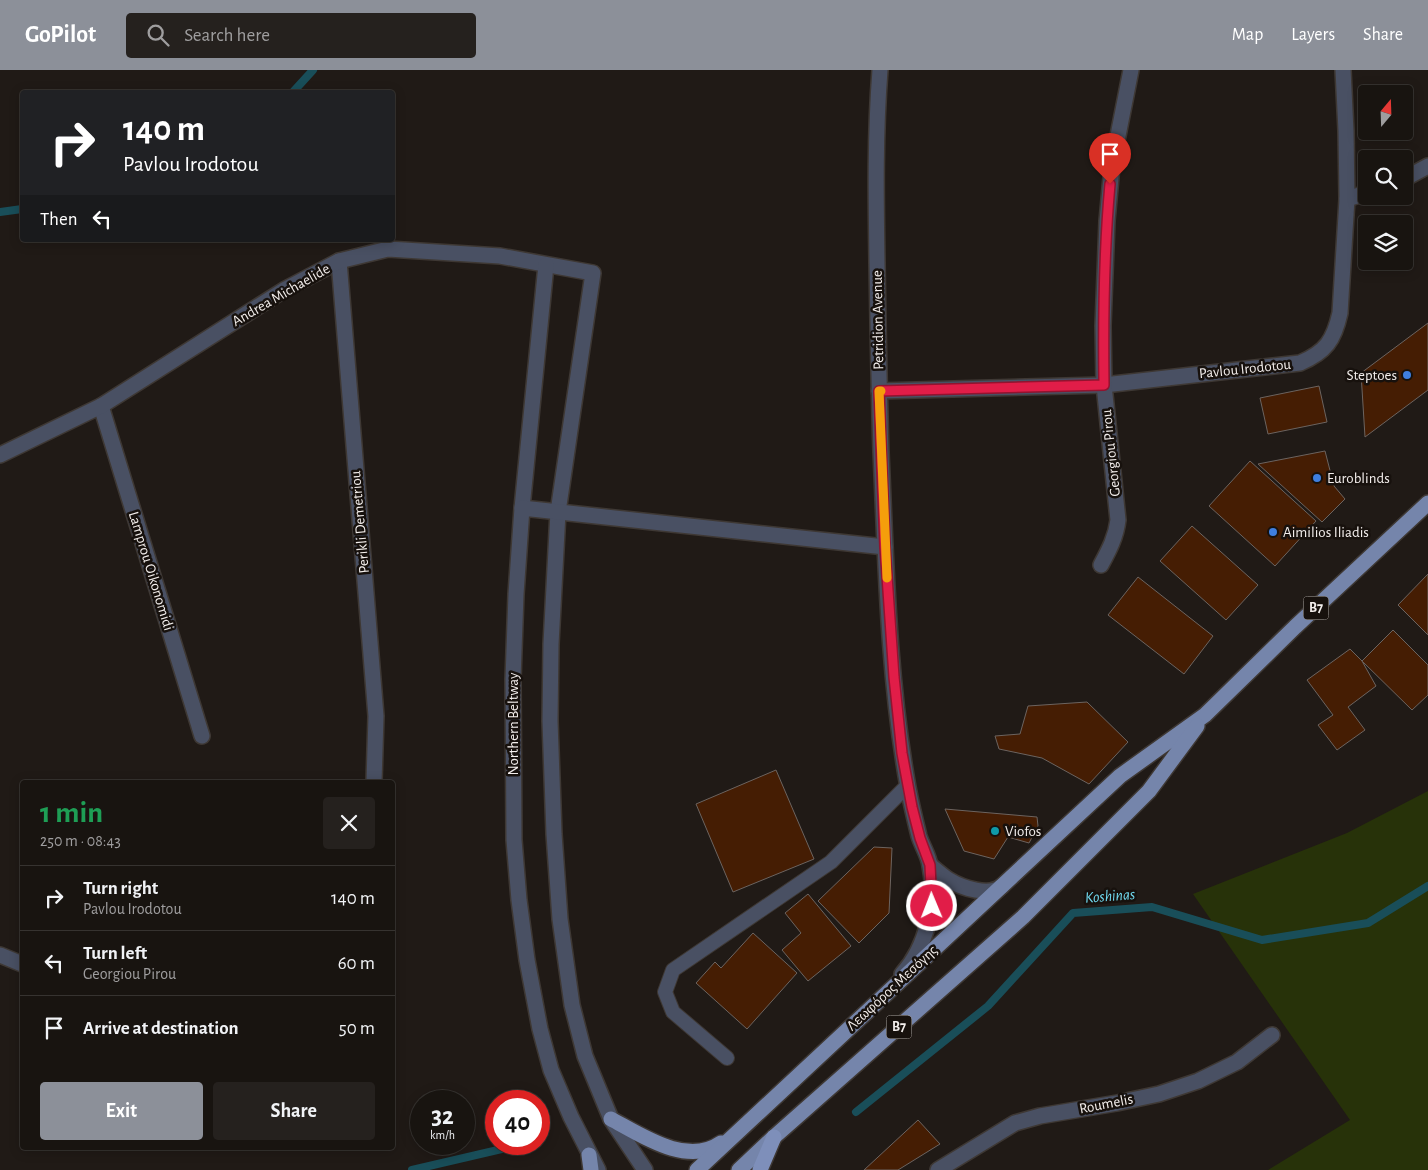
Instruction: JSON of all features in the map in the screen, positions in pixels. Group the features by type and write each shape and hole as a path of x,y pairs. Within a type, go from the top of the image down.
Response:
{"highway":[{"path":"760,1170 774,1137"}],"main road":[{"name":"Λεωφόρος Μεσόγης","path":"697,1170 1120,776 1205,715 1428,503"},
{"name":"Λεωφόρος Μεσόγης","path":"739,1170 1023,917 1149,791 1205,715"},
{"path":"611,1119 656,1144 683,1150 712,1149 738,1131"}],"street":[{"name":"Petridion Avenue","path":"874,1004 909,967 928,925 932,906 930,865 920,838 902,753 894,677 885,547 879,391 876,213 877,100 880,70"},
{"name":"Georgiou Pirou","path":"1101,565 1117,533 1118,520 1104,385 1103,326 1107,221 1112,166 1131,70"},
{"name":"Pavlou Irodotou","path":"879,391 1104,385 1300,363 1316,356 1329,342 1337,329 1340,313 1347,199 1343,70"},
{"path":"1413,174 1428,166"},
{"path":"1347,199 1358,196"},
{"name":"Andrea Michaelide","path":"0,455 101,406 284,290 339,261 388,249 500,256 593,273 558,512"},
{"name":"Perikli Demetriou","path":"339,261 376,716 374,780"},
{"name":"Northern Beltway","path":"546,265 522,508 516,594 512,679 514,840 519,900 536,1012 549,1062 590,1163 598,1170"},
{"name":"Lamprou Oikonomidi","path":"101,406 202,736"},
{"path":"522,508 885,547"},
{"path":"558,512 550,644 550,721 554,834 560,919 572,1005 585,1056 611,1119 645,1170"},
{"path":"930,865 948,879 973,889 998,890 1012,878"},
{"path":"0,956 20,963"},
{"name":"Roumelis","path":"938,1170 1015,1123 1040,1116 1158,1094 1198,1081 1237,1062 1272,1035"}],"lane":[{"path":"727,1058 673,1012 664,992 673,970 831,862 908,785"}],"green space":[{"path":"1428,791 1428,1170 1268,1170 1350,1120 1193,894 1347,833"}],"building":[{"path":"1428,323 1428,390 1365,437 1361,373"},
{"path":"1319,386 1327,422 1268,434 1260,398"},
{"path":"1325,451 1334,486 1345,499 1322,522 1258,464"},
{"path":"1250,461 1316,521 1275,566 1209,506"},
{"path":"1192,526 1258,585 1226,620 1160,561"},
{"path":"1428,574 1428,635 1398,605"},
{"path":"1138,577 1213,636 1184,674 1108,615"},
{"path":"1393,630 1428,665 1428,695 1412,710 1362,661"},
{"path":"1350,649 1362,661 1376,686 1348,707 1365,730 1337,750 1318,725 1333,715 1307,680"},
{"path":"1087,702 1128,742 1089,784 1042,758 999,749 995,736 1020,734 1028,706"},
{"path":"776,770 814,859 733,892 696,804"},
{"name":"Viofos","path":"945,809 1037,817 1038,826 1029,843 1008,837 994,859 964,851"},
{"path":"874,847 892,848 889,913 859,943 818,901"},
{"path":"808,894 851,946 808,981 782,950 801,933 785,913"},
{"path":"753,933 797,973 747,1029 696,983 715,962 721,968"},
{"path":"918,1120 940,1144 898,1170 864,1170"}],"waterway":[{"path":"295,90 313,70"},
{"path":"0,212 20,209"},
{"name":"Koshinas","path":"856,1112 988,1006 1073,913 1152,907 1262,940 1368,923 1428,886"},
{"name":"Koshinas","path":"412,1170 485,1153"}],"slow traffic":[{"path":"881,391 879,391 887,578"}],"place":[{"name":"Steptoes","path":"1407,375"},
{"name":"Euroblinds","path":"1317,478"},
{"name":"Aimilios Iliadis","path":"1273,532"},
{"name":"Viofos","path":"995,831"}],"route":[{"path":"932,906 930,865 920,838 912,807 902,753 894,677 885,547 879,391 1104,385 1103,326 1110,184"}]}
